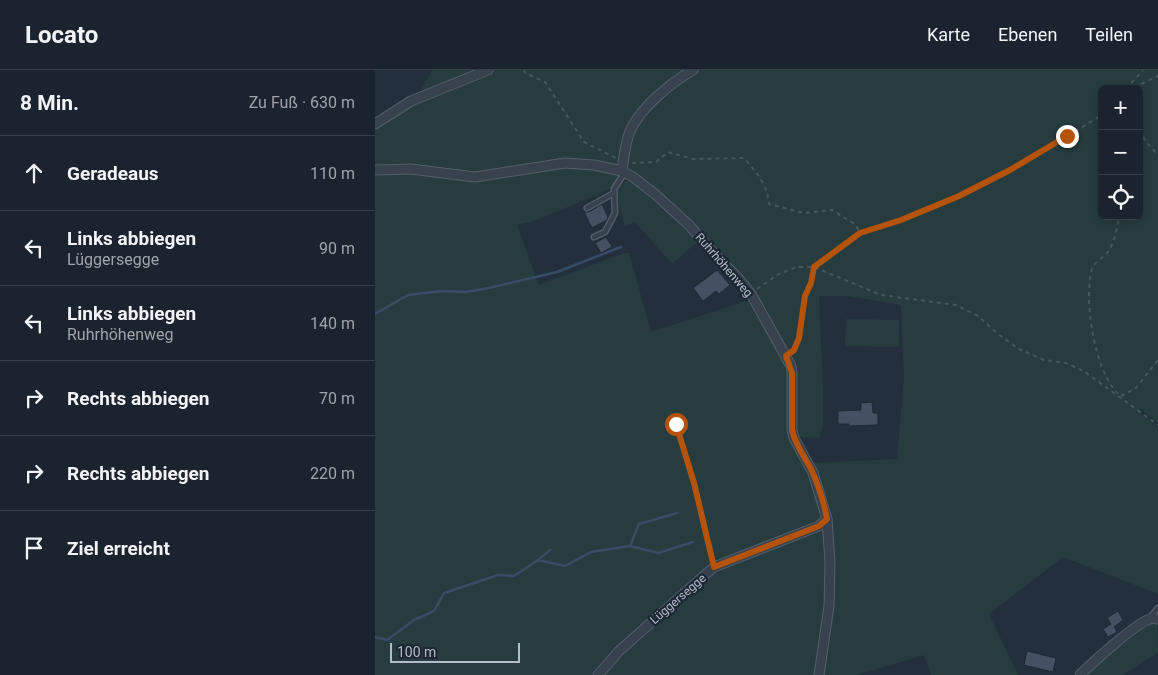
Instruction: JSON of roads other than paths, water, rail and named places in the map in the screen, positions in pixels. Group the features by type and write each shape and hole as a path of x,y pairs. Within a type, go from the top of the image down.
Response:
{"street":[{"path":"375,124 411,102 487,70"},
{"path":"623,168 626,145 635,123 656,98 693,70"},
{"name":"Ruhrhöhenweg","path":"375,170 411,169 475,177 565,163 623,168 690,226 738,278 751,294 786,356 792,373 792,430 794,438 813,473 827,519 830,562 829,606 819,675"},
{"name":"Lüggersegge","path":"598,675 619,651 714,567 819,526 827,519"},
{"path":"1080,675 1131,632 1154,619"}],"lane":[{"path":"594,237 605,232 615,213 614,189 623,168"},
{"path":"587,208 614,193"},
{"path":"1154,619 1158,608"}],"waterway":[{"path":"375,314 408,295 442,291 466,292 489,288 557,272 621,247"},
{"path":"630,546 639,524 677,513"},
{"path":"375,637 387,640 414,620 434,611 444,593 498,575 514,576 538,560 565,566 591,552 630,546 658,553 693,542"},
{"path":"538,560 550,550"}]}
